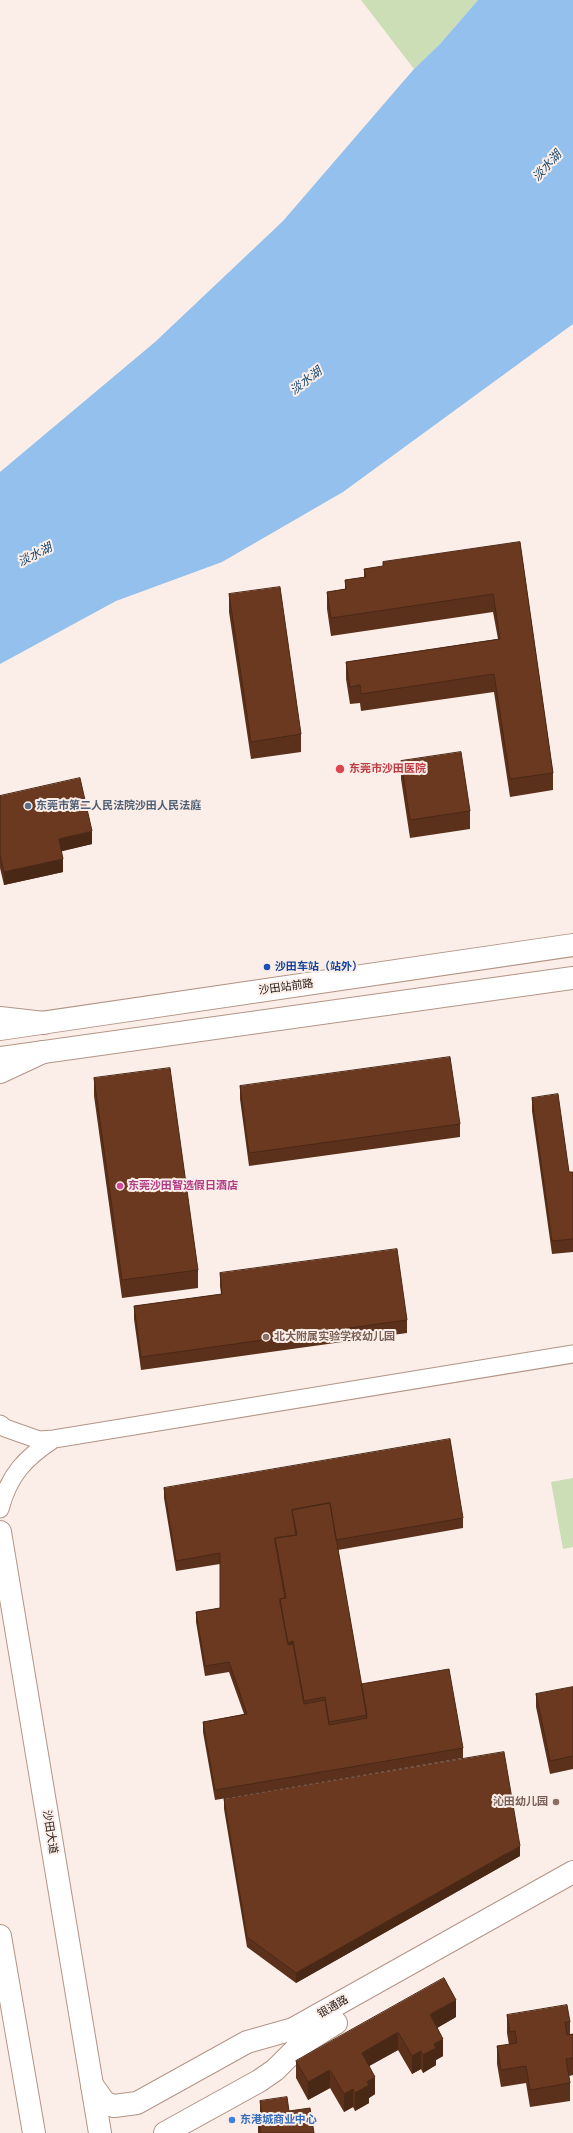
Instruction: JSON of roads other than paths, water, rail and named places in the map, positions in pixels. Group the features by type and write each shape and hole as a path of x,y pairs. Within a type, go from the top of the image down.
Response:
{"street":[{"name":"沙田站前路","path":"0,1029 573,945"},
{"path":"0,1058 573,978"},
{"path":"0,1018 44,1023"},
{"path":"0,1072 44,1052"},
{"path":"0,1424 5,1428 39,1440 54,1439 573,1354"},
{"path":"0,1509 13,1476 26,1460 54,1439"},
{"name":"沙田大道","path":"0,1532 100,2133"},
{"name":"银通路","path":"92,2084 105,2103 114,2106 137,2103 247,2042 293,2030 573,1872"},
{"name":"银通路","path":"165,2133 259,2081 274,2070 299,2046 314,2036 573,1885"},
{"path":"0,1936 34,2133"}],"water":[{"name":"淡水湖","path":"478,0 573,0 573,324 343,492 222,562 116,601 0,664 0,472 155,342 283,221 414,69 440,44"}],"place":[{"name":"东莞市沙田医院","path":"340,769"},
{"name":"东莞市第二人民法院沙田人民法庭","path":"28,806"},
{"name":"沙田车站（站外）","path":"267,967"},
{"name":"东莞沙田智选假日酒店","path":"120,1186"},
{"name":"北大附属实验学校幼儿园","path":"266,1337"},
{"name":"沁田幼儿园","path":"556,1802"},
{"name":"东港城商业中心","path":"232,2120"}]}
